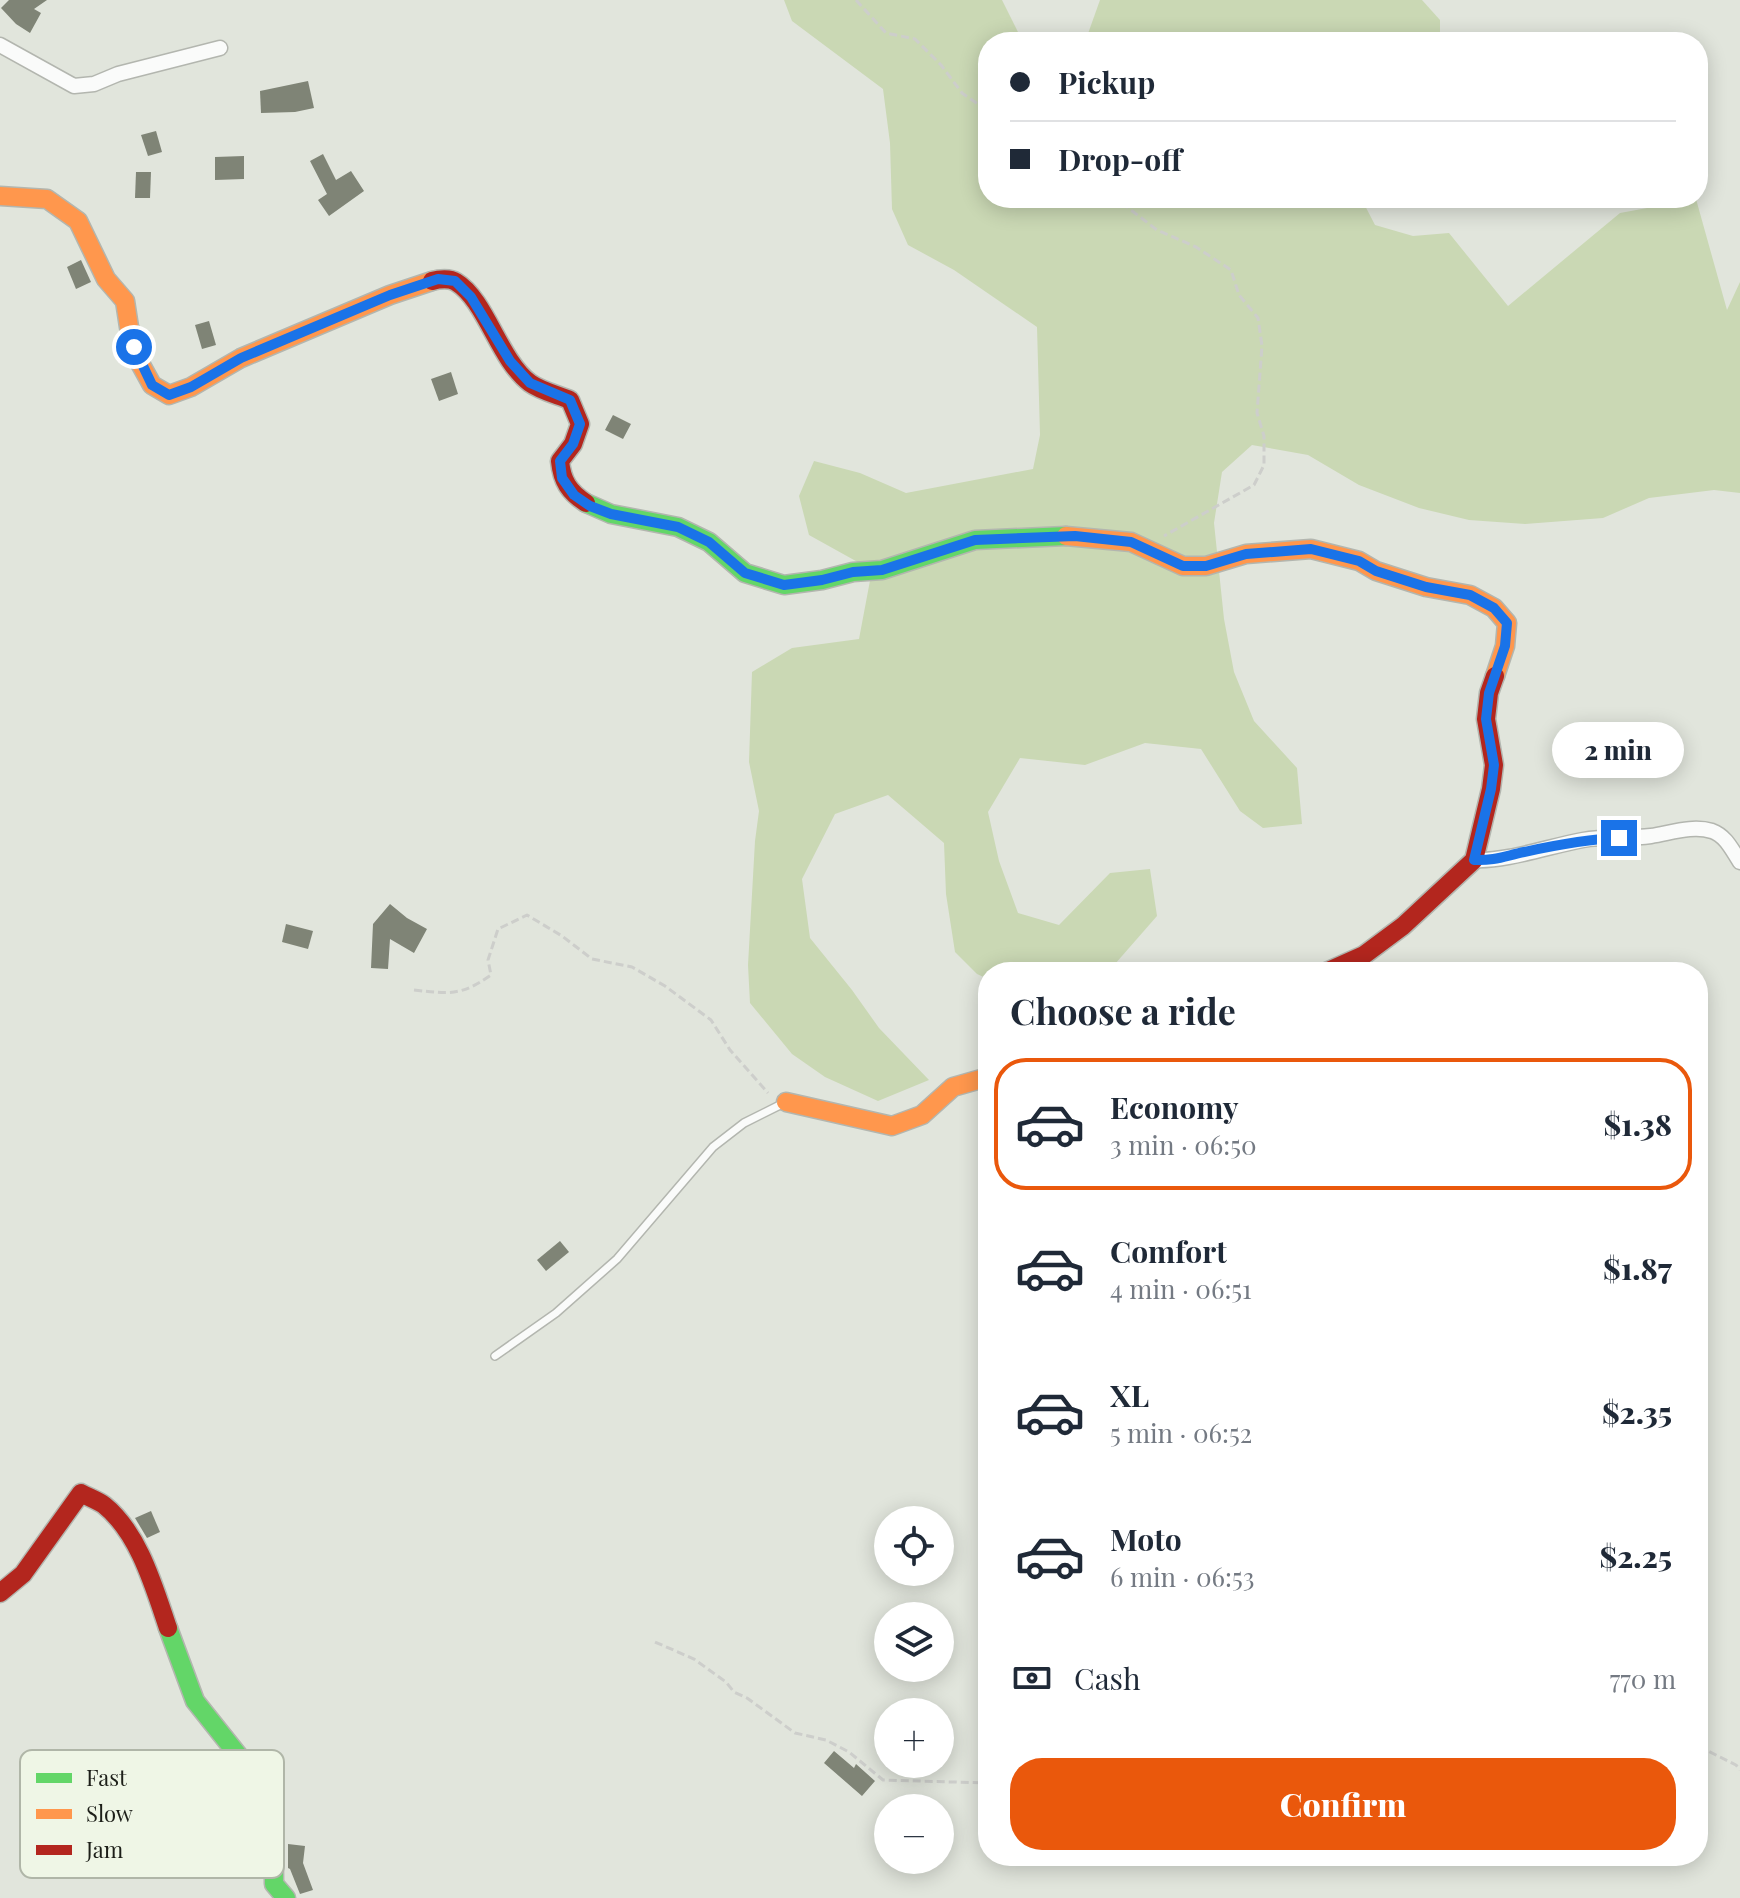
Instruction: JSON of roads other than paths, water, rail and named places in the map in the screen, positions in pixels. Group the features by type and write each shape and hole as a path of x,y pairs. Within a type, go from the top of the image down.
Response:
{"street":[{"path":"0,45 74,86 94,84 118,74 220,48"},
{"path":"0,196 47,199 78,221 106,279 125,301 129,327 141,365 152,385 169,395 191,387 241,358 390,295 438,279 455,281 471,297 510,361 530,383 570,400 580,424 573,444 560,461 562,478 574,495 611,514 678,527 709,542 745,573 784,585 853,572 882,570 975,540 1075,536 1141,545 1183,566 1206,566 1246,554 1311,549 1359,561 1376,571 1426,587 1470,595 1494,608 1507,623 1505,646 1489,693 1486,719 1494,765 1474,860 1403,926 1364,955 1348,962"},
{"path":"1474,860 1493,861 1587,839 1635,838 1689,828 1714,831 1730,844 1740,862"},
{"path":"786,1102 892,1126 922,1115 953,1087 978,1080"},
{"path":"0,1593 23,1574 81,1493 93,1495 116,1515 136,1546 194,1698 233,1750"},
{"path":"274,1878 274,1884 286,1898"}],"lane":[{"path":"495,1356 556,1313 617,1259 713,1147 744,1123 786,1102"}]}
